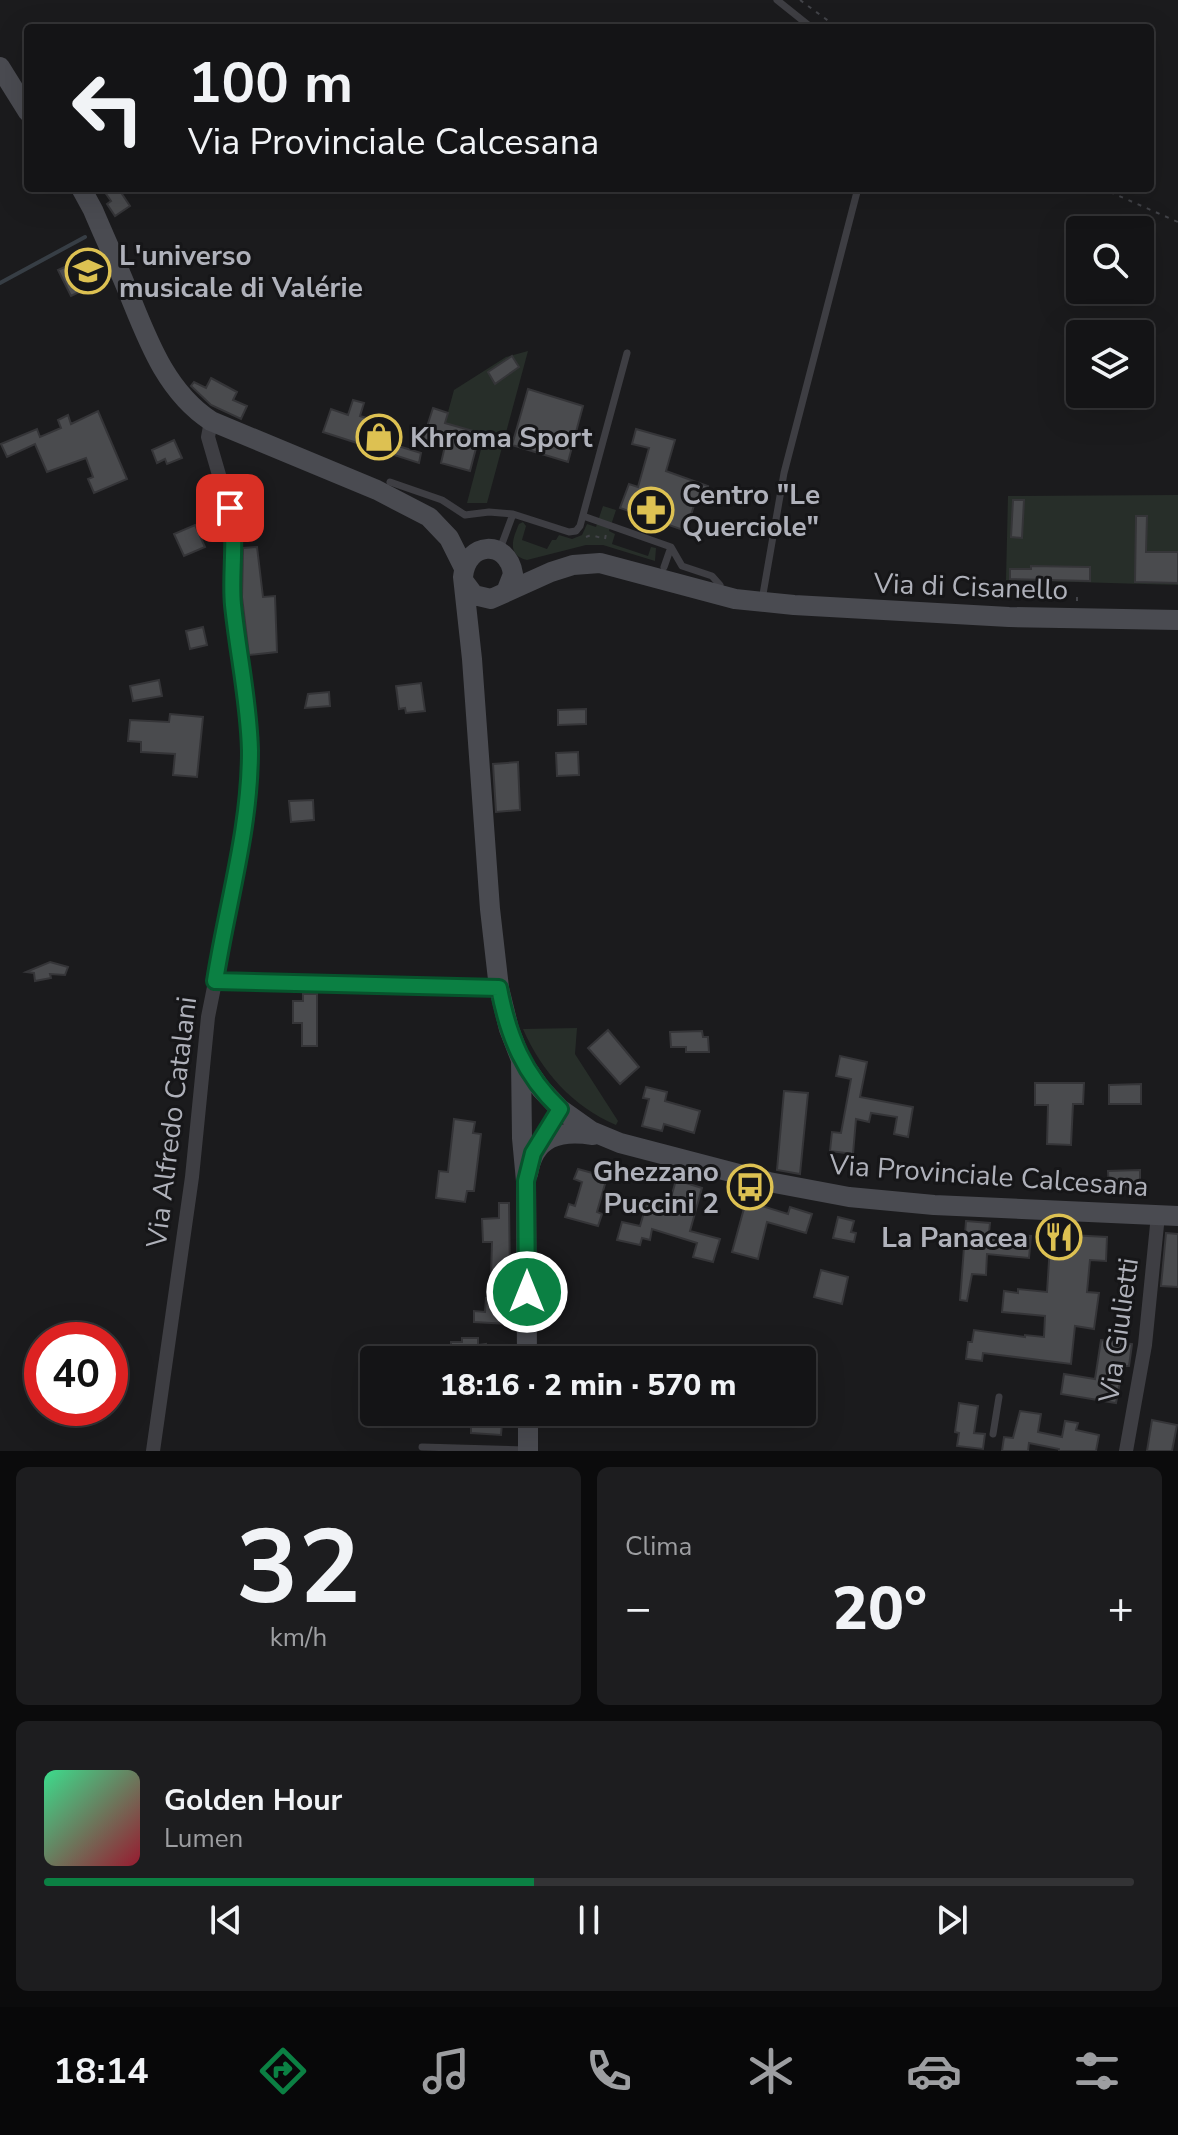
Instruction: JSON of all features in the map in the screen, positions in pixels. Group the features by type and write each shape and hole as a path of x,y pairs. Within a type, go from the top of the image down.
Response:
{"main road":[{"path":"0,67 24,106"},
{"path":"83,192 159,363 182,397 211,421 383,486 438,523 449,538 474,595 498,596 513,574 498,553 461,533 435,509 383,486"},
{"name":"Via di Cisanello","path":"498,553 529,566 578,553 600,551 735,599 1009,617 1178,620"},
{"path":"464,576 471,555 498,553"},
{"name":"Via di Cisanello","path":"498,596 551,572 586,563 603,563 720,585 762,600"},
{"name":"Via Provinciale Calcesana","path":"464,576 499,988 504,1015 521,1060 541,1089 560,1109 602,1137 769,1182 849,1197 912,1204 1168,1215"},
{"name":"Via Provinciale Calcesana","path":"472,659 477,619 498,596"},
{"path":"521,1060 531,1159 526,1181 527,1346"},
{"path":"529,1143 560,1109"},
{"path":"529,1143 561,1135 602,1137"},
{"path":"528,1426 528,1450"}],"street":[{"name":"Via Alfredo Catalani","path":"153,1451 192,1177 208,1017 238,865 250,752 233,605 233,523 208,437 211,421"},
{"path":"215,981 499,988"},
{"name":"Via Giulietti","path":"1126,1451 1168,1215"}],"lane":[{"path":"777,0 807,24"},
{"path":"762,600 784,473 857,192"},
{"path":"383,486 442,500 465,515 489,512 513,514 571,532 580,528 627,353"},
{"path":"498,553 513,514"},
{"path":"583,516 671,547 682,566 712,576 720,585"},
{"path":"658,571 671,547"},
{"path":"993,1434 999,1397"},
{"path":"422,1447 528,1450"}],"path":[{"path":"800,0 833,24"},
{"path":"1110,192 1178,222"}],"shaded area":[{"path":"528,351 487,503 467,503 485,434 445,423 454,390 506,357"},
{"path":"1178,495 1178,585 1006,580 1008,496"},
{"path":"603,506 616,510 609,531 615,534 612,544 648,556 651,547 656,548 655,561 603,545 586,545 527,560 516,554 513,545 519,524 523,522 526,526 522,540 547,549 559,535 572,539 582,535 587,524 596,527"},
{"path":"577,1028 575,1054 618,1121 616,1125 586,1108 560,1086 539,1059 523,1029"}],"building":[{"path":"105,192 121,192 130,206 115,216 107,204 111,201"},
{"path":"78,261 90,287 71,296 58,270"},
{"path":"512,356 519,367 495,384 488,372"},
{"path":"211,378 237,392 233,400 247,406 241,419 211,405 191,386 194,382 206,388"},
{"path":"528,389 583,406 568,462 512,445"},
{"path":"353,400 364,403 360,416 400,428 395,445 421,453 419,463 323,432 331,409 348,415"},
{"path":"433,408 448,413 445,423 480,433 470,471 441,463 445,446 423,439"},
{"path":"98,411 127,479 94,493 88,479 93,477 86,458 47,472 35,444 7,457 1,444 37,429 40,437 61,428 58,420 68,415 71,424"},
{"path":"636,429 675,440 666,471 708,486 703,501 696,499 686,531 620,508 629,484 638,487 649,448 632,444"},
{"path":"174,440 182,458 167,464 165,459 157,463 152,450"},
{"path":"1013,500 1024,500 1022,538 1011,537"},
{"path":"1136,516 1147,516 1146,552 1178,552 1178,583 1135,582"},
{"path":"195,525 205,547 184,556 174,534"},
{"path":"257,547 263,597 275,596 277,652 249,655 242,597 243,548"},
{"path":"1031,566 1090,567 1090,581 1010,579 1010,569 1031,569"},
{"path":"203,627 207,645 190,649 186,631"},
{"path":"159,680 162,696 133,701 130,686"},
{"path":"421,683 425,711 406,713 405,708 399,709 396,686"},
{"path":"329,692 330,706 305,708 308,694"},
{"path":"586,709 586,724 558,725 558,710"},
{"path":"170,714 203,717 197,777 173,775 175,754 141,752 141,742 128,741 130,720 169,722"},
{"path":"578,752 579,775 557,776 556,753"},
{"path":"518,762 520,810 496,812 493,764"},
{"path":"313,800 314,820 291,822 289,801"},
{"path":"50,962 68,967 65,975 50,974 51,978 35,981 34,973 26,972"},
{"path":"303,994 317,994 317,1046 302,1046 302,1023 293,1023 293,1001 303,1001"},
{"path":"608,1030 639,1067 620,1084 588,1048"},
{"path":"702,1031 703,1037 708,1037 709,1052 686,1052 686,1047 671,1047 670,1032"},
{"path":"840,1056 867,1062 860,1097 913,1107 908,1137 894,1134 897,1117 871,1113 869,1122 856,1119 853,1154 830,1151 832,1132 841,1133 851,1079 836,1076"},
{"path":"1035,1083 1084,1083 1083,1104 1073,1104 1071,1145 1047,1144 1048,1105 1035,1105"},
{"path":"1141,1084 1141,1104 1109,1104 1109,1085"},
{"path":"646,1087 667,1092 665,1101 700,1111 694,1133 664,1124 662,1131 642,1126 649,1099 643,1098"},
{"path":"784,1091 808,1093 800,1174 777,1170"},
{"path":"454,1119 475,1122 473,1133 481,1134 474,1191 467,1191 465,1202 436,1198 439,1171 448,1172"},
{"path":"578,1169 607,1177 597,1212 602,1214 598,1226 565,1217 569,1204 575,1206 582,1182 574,1179"},
{"path":"1140,1170 1140,1189 1109,1189 1108,1171"},
{"path":"676,1180 702,1188 690,1231 720,1239 713,1262 693,1257 697,1243 652,1229 650,1240 642,1238 640,1245 617,1240 622,1222 640,1226 647,1202 668,1208"},
{"path":"746,1201 788,1214 790,1207 812,1214 806,1233 767,1222 758,1259 732,1252"},
{"path":"499,1203 509,1203 510,1278 491,1278 492,1242 483,1242 482,1219 499,1218"},
{"path":"838,1217 854,1221 851,1232 856,1233 854,1242 833,1238"},
{"path":"966,1221 990,1223 989,1233 1031,1236 1029,1258 987,1254 986,1275 972,1274 967,1301 960,1300"},
{"path":"1051,1230 1070,1232 1070,1235 1107,1237 1106,1261 1090,1260 1087,1292 1099,1293 1094,1329 1075,1326 1071,1364 983,1353 982,1361 966,1359 968,1342 972,1342 974,1330 1044,1337 1045,1316 1002,1312 1004,1291 1047,1292"},
{"path":"1166,1233 1178,1234 1178,1287 1161,1286"},
{"path":"821,1270 848,1277 842,1304 814,1297"},
{"path":"486,1298 510,1299 509,1324 474,1322 474,1311 485,1312"},
{"path":"462,1338 478,1338 478,1345 486,1346 451,1346 451,1342 462,1342"},
{"path":"1101,1340 1132,1344 1129,1366 1123,1366 1116,1403 1061,1394 1064,1374 1095,1379"},
{"path":"959,1403 978,1406 974,1433 985,1434 983,1449 957,1446 959,1433 955,1432"},
{"path":"1020,1411 1041,1414 1038,1432 1062,1437 1065,1421 1078,1423 1076,1430 1099,1435 1096,1451 1059,1451 1029,1443 1028,1451 1002,1451 1004,1437 1013,1438"},
{"path":"1152,1420 1177,1425 1172,1451 1147,1451"},
{"path":"471,1426 502,1426 501,1435 471,1433"}],"waterway":[{"path":"0,283 85,237"}],"place":[{"name":"L'universo musicale di Valérie","path":"88,271"},
{"name":"Khroma Sport","path":"379,437"},
{"name":"Centro \"Le Querciole\"","path":"651,510"},
{"name":"Ghezzano Puccini 2","path":"750,1187"},
{"name":"La Panacea","path":"1059,1237"}],"route":[{"path":"230,508 234,536 233,605 250,752 243,833 215,981 499,988 504,1015 524,1066 560,1109 533,1153 526,1181 527,1292"}]}
